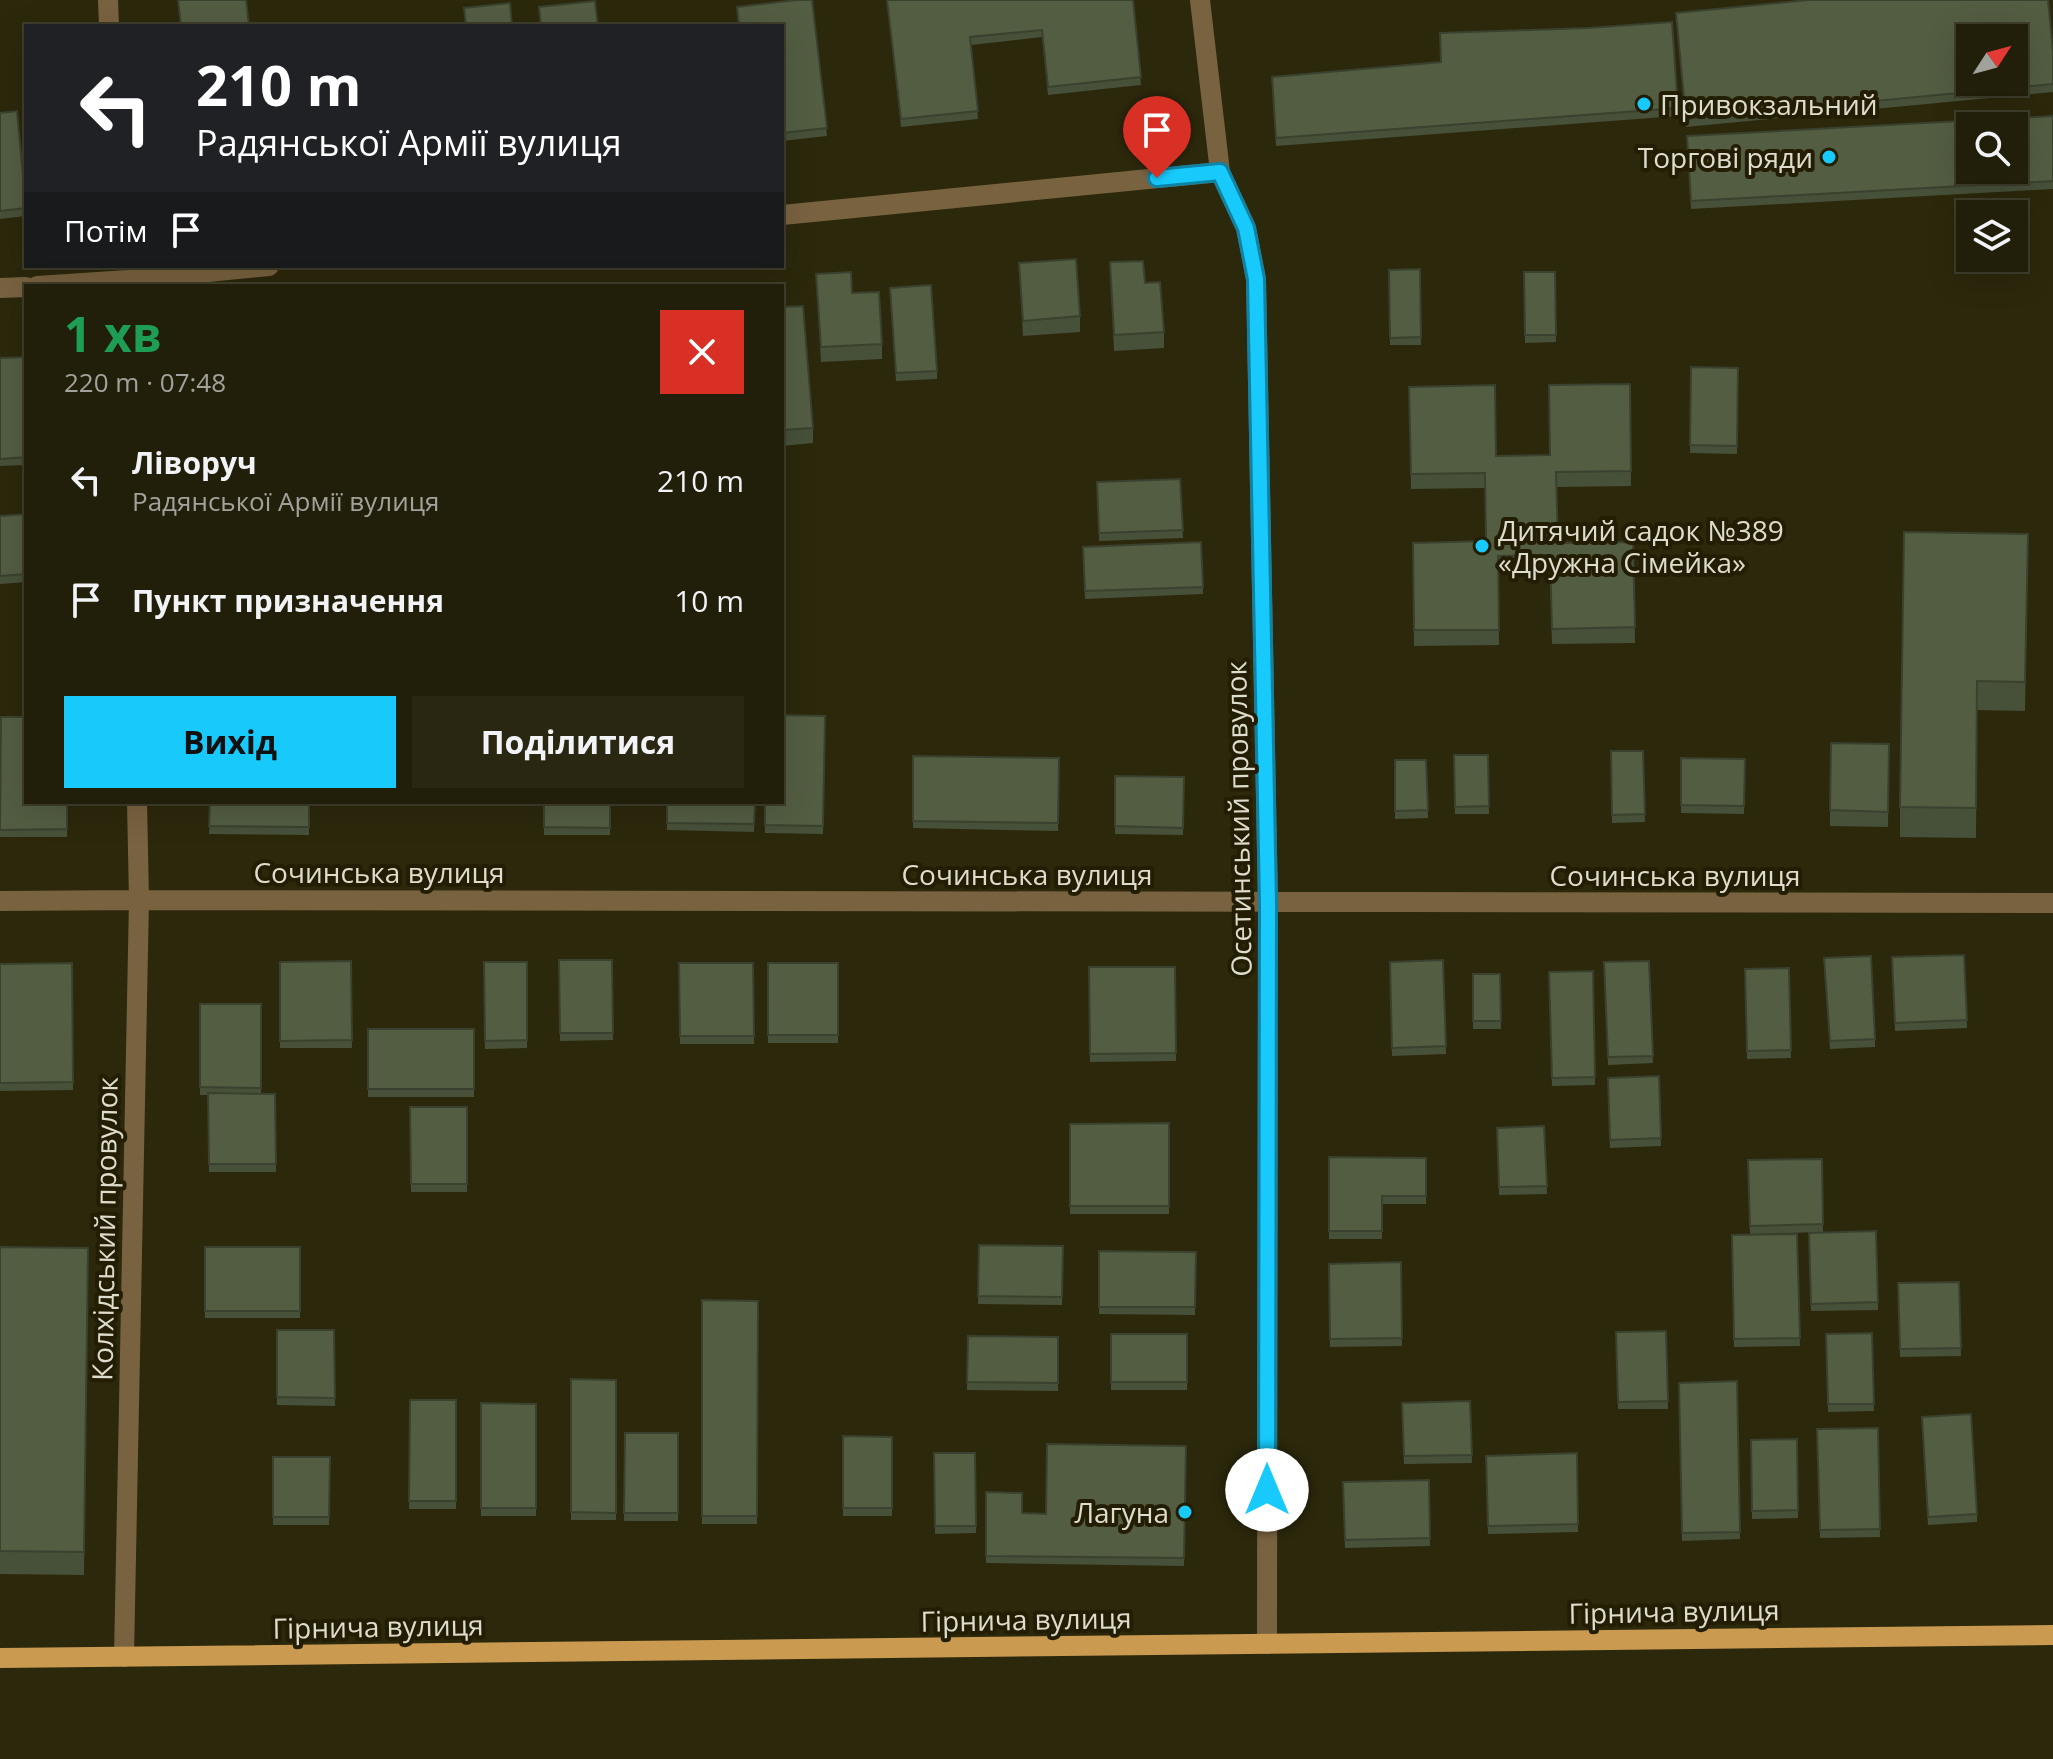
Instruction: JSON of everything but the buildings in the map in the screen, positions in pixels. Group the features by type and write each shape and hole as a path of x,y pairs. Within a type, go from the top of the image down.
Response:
{"main road":[{"name":"Гірнича вулиця","path":"0,1658 2053,1635"}],"street":[{"path":"108,0 109,24"},
{"name":"Осетинський провулок","path":"1200,0 1220,172 1246,228 1256,279 1268,903 1267,1644"},
{"path":"784,215 1220,172"},
{"path":"57,284 243,268"},
{"path":"0,288 24,287"},
{"name":"Колхідський провулок","path":"124,1657 139,900 137,804"},
{"name":"Сочинська вулиця","path":"0,901 2053,903"}],"place":[{"name":"Привокзальний","path":"1644,104"},
{"name":"Торгові ряди","path":"1829,157"},
{"name":"Дитячий садок №389 «Дружна Сімейка»","path":"1482,546"},
{"name":"Лагуна","path":"1185,1512"}],"route":[{"path":"1157,178 1220,172 1246,228 1256,279 1268,903 1267,1490"}]}
